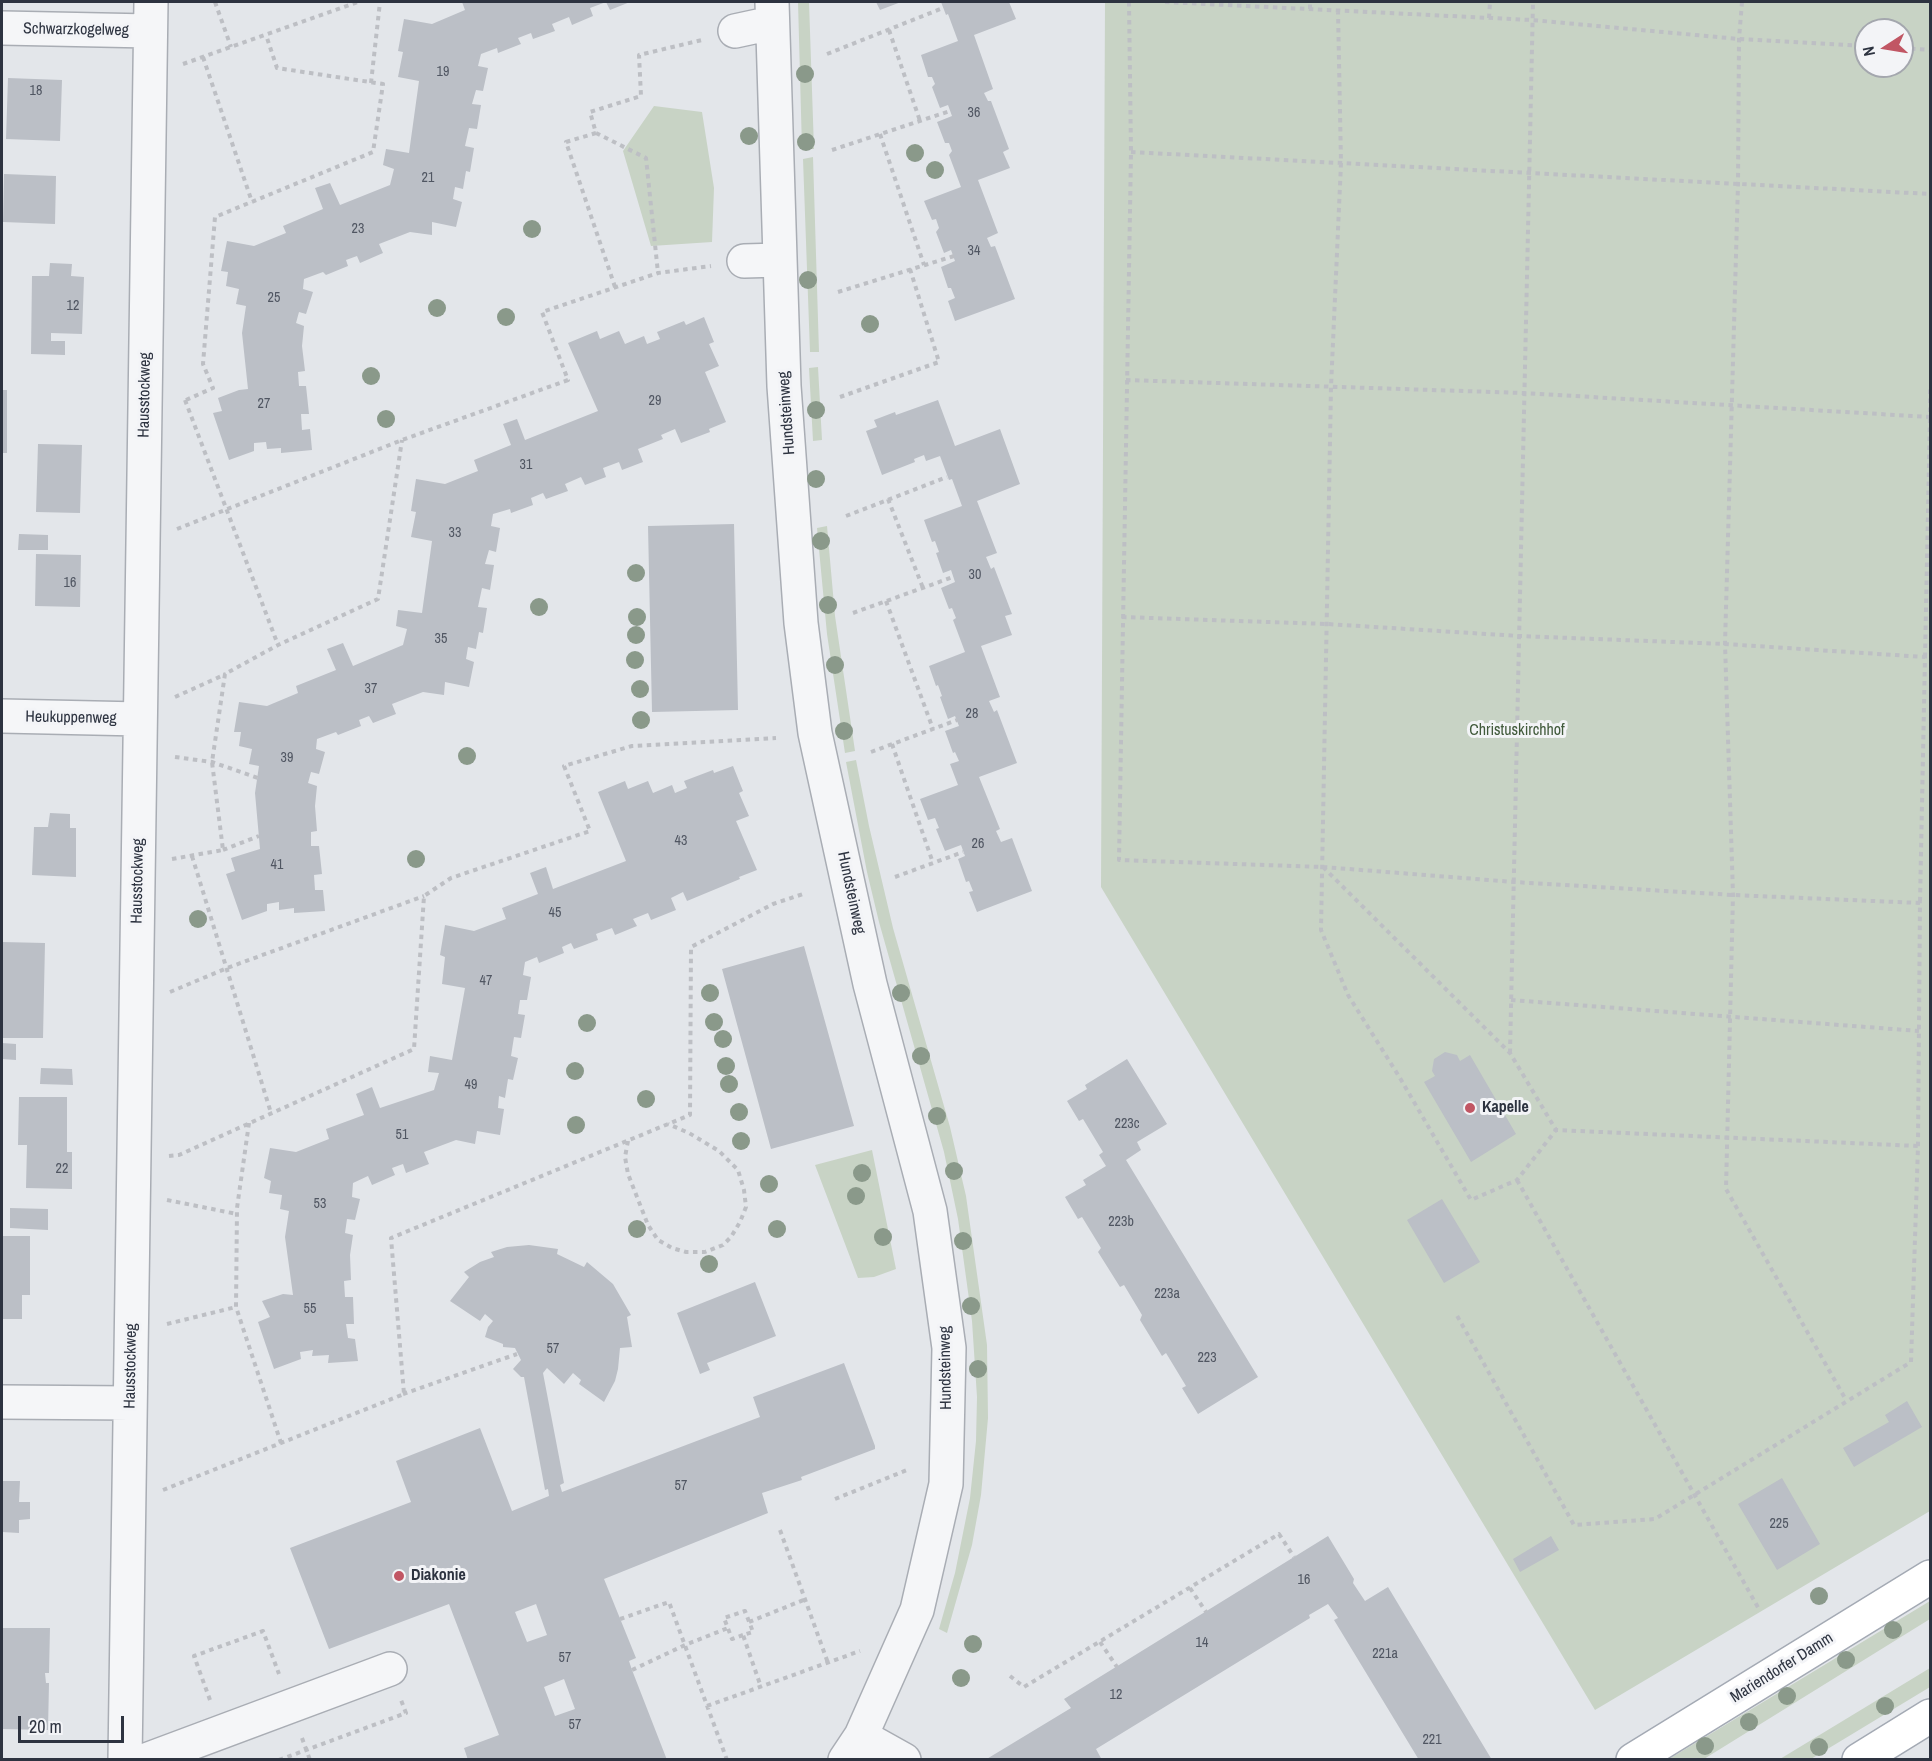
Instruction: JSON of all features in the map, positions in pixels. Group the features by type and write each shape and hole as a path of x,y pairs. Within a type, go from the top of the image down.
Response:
{"main road":[{"name":"Mariendorfer Damm","path":"1632,1760 1930,1577"},
{"path":"1858,1760 1930,1716"}],"street":[{"path":"735,32 772,12"},
{"name":"Hundsteinweg","path":"772,12 784,386 801,623 815,733 870,984 930,1211 949,1348 946,1484 917,1610 853,1748"},
{"name":"Schwarzkogelweg","path":"2,28 151,16"},
{"name":"Hausstockweg","path":"125,1760 151,16"},
{"path":"744,261 780,260"},
{"name":"Heukuppenweg","path":"2,716 140,719"},
{"path":"2,1402 130,1403"},
{"path":"146,1760 390,1669"},
{"path":"853,1748 904,1760"}],"path":[{"path":"216,2 231,47"},
{"path":"175,68 358,2"},
{"path":"371,82 380,2"},
{"path":"1129,2 1131,152 1119,860 1323,867 1514,882 1920,903"},
{"path":"1165,2 1532,20 1739,39 1854,45"},
{"path":"1310,2 1310,9"},
{"path":"1490,2 1490,18"},
{"path":"1510,1053 1533,2"},
{"path":"1742,2 1739,39 1738,184 1725,644 1733,895 1726,1189 1846,1401"},
{"path":"827,54 943,8"},
{"path":"1338,10 1341,163 1331,387 1322,930 1347,995 1400,1078 1471,1200 1517,1180 1556,1130"},
{"path":"889,30 920,121"},
{"path":"596,133 590,112 640,96 639,55 735,32"},
{"path":"178,404 213,388 203,364 215,217 373,152 383,84 277,68 266,35"},
{"path":"1914,49 1930,50"},
{"path":"203,57 252,202"},
{"path":"832,150 950,111"},
{"path":"615,287 566,142 596,133 646,158 658,273"},
{"path":"880,134 924,265"},
{"path":"1131,152 1930,194"},
{"path":"838,292 954,255"},
{"path":"143,543 402,440 568,380 542,312 658,273 744,261"},
{"path":"840,397 939,362 910,269"},
{"path":"1126,380 1524,393 1930,417"},
{"path":"1455,1312 1574,1525 1655,1520 1911,1362 1918,1146 1920,903 1930,386"},
{"path":"186,400 278,645"},
{"path":"166,701 227,673 278,645 378,599 402,440"},
{"path":"846,516 947,477"},
{"path":"888,499 924,588"},
{"path":"853,613 953,577"},
{"path":"886,601 933,729"},
{"path":"1122,617 1327,624 1520,636 1725,644 1925,657"},
{"path":"223,850 212,762 225,674 227,673"},
{"path":"870,753 957,720"},
{"path":"161,996 227,968 424,896 451,878 591,831 564,766 632,746 776,738"},
{"path":"892,744 933,863"},
{"path":"165,755 212,762 258,778"},
{"path":"164,860 223,850 259,836"},
{"path":"895,877 963,852"},
{"path":"192,855 271,1113"},
{"path":"1323,867 1510,1053 1556,1130"},
{"path":"403,1395 391,1238 690,1115 692,947 773,904 806,893"},
{"path":"168,1156 178,1155 414,1049 424,896"},
{"path":"1511,1000 1919,1031"},
{"path":"249,1123 237,1214 236,1307 280,1443"},
{"path":"628,1140 625,1157 628,1174 648,1225 658,1240 672,1248 686,1252 705,1252 723,1245 731,1237 746,1208 738,1170 719,1151 689,1133 668,1124"},
{"path":"1556,1130 1918,1146"},
{"path":"1517,1180 1760,1611"},
{"path":"157,1199 237,1214"},
{"path":"166,1324 236,1307"},
{"path":"154,1493 403,1395 517,1354"},
{"path":"835,1499 907,1470"},
{"path":"780,1530 828,1663"},
{"path":"1010,1677 1024,1687 1280,1534 1294,1557"},
{"path":"1190,1588 1206,1612"},
{"path":"749,1622 806,1599"},
{"path":"620,1619 669,1602 727,1760"},
{"path":"745,1611 749,1622 753,1632 732,1639 724,1618 745,1611"},
{"path":"632,1670 728,1628"},
{"path":"742,1635 761,1687"},
{"path":"1100,1642 1117,1667"},
{"path":"707,1706 861,1651"},
{"path":"279,1760 406,1713 390,1669"},
{"path":"306,1749 310,1760"}],"green space":[{"path":"798,2 809,2 814,149 802,149"},
{"name":"Christuskirchhof","path":"1105,2 1930,2 1930,1511 1595,1710 1101,887"},
{"path":"654,106 702,112 714,188 712,242 651,246 623,151"},
{"path":"813,157 819,352 810,352 803,159"},
{"path":"818,367 822,440 813,441 809,368"},
{"path":"827,526 835,616 855,751 845,753 827,634 817,528"},
{"path":"856,760 893,928 950,1127 966,1196 987,1345 988,1418 981,1495 972,1545 947,1633 939,1629 955,1573 970,1498 976,1441 977,1397 972,1321 958,1219 944,1152 867,872 846,762"},
{"path":"872,1150 896,1269 874,1277 858,1278 815,1165"},
{"path":"1930,1601 1930,1619 1704,1759 1669,1759"},
{"path":"1930,1668 1930,1687 1811,1759 1780,1759"}],"building":[{"path":"462,2 606,2 590,8 593,16 572,25 569,17 552,24 555,31 533,39 531,33 518,38 521,44 498,53 497,48 481,54 478,66 488,68 483,91 476,90 472,104 481,105 477,129 469,128 465,146 474,148 470,172 466,171 463,189 455,187 453,199 462,202 456,227 432,222 432,235 410,232 379,244 383,253 360,263 357,256 346,260 348,266 326,275 323,272 304,279 303,289 313,292 306,314 299,312 296,323 304,326 302,346 305,371 298,372 299,386 306,386 309,414 301,414 302,430 310,429 312,450 281,453 281,448 267,449 266,442 254,443 254,451 229,460 213,413 222,411 218,398 248,389 242,333 246,306 236,304 239,289 226,286 228,272 221,271 227,241 254,246 286,233 283,226 323,209 315,188 330,183 340,205 390,185 394,169 383,165 386,149 409,153 419,81 398,77 403,52 398,51 404,19 432,24 465,10"},
{"path":"606,2 630,2 610,10"},
{"path":"876,2 901,2 880,10"},
{"path":"941,2 1009,2 1016,19 974,35 993,89 984,93 988,101 991,101 1009,149 1003,152 1010,168 978,180 998,233 987,238 991,247 995,246 1015,299 955,321 948,301 955,298 951,288 948,288 941,267 955,261 951,250 944,253 936,232 939,228 936,219 932,220 924,201 961,187 949,155 952,151 949,143 945,143 937,122 952,116 948,105 940,108 932,87 935,84 932,77 928,77 921,55 958,41"},
{"path":"8,78 62,80 60,141 6,139"},
{"path":"4,174 56,176 55,224 3,222"},
{"path":"50,263 72,264 71,276 84,277 82,334 51,333 51,341 65,341 65,355 31,354 32,276 49,276"},
{"path":"704,317 714,342 709,344 719,366 705,372 726,422 709,429 710,432 681,443 675,429 661,435 663,439 638,449 643,462 622,470 619,462 603,468 606,477 585,485 581,477 565,484 568,491 546,499 543,493 531,498 533,505 511,513 510,509 493,514 491,526 500,528 496,552 489,550 485,564 494,565 490,590 482,588 478,607 487,608 483,633 479,632 476,649 468,647 466,659 474,662 469,687 445,682 444,695 423,692 392,704 396,714 373,723 369,716 359,720 361,726 338,735 336,732 317,739 316,749 325,752 319,774 311,772 308,783 317,786 315,806 317,831 311,832 311,846 319,846 322,874 314,875 315,890 323,890 325,911 294,913 294,908 279,910 279,902 267,904 267,911 242,920 226,874 235,871 231,858 260,849 255,793 259,766 249,764 252,749 239,746 241,732 234,732 239,702 267,706 298,693 296,686 336,670 327,649 343,643 353,666 403,645 407,629 396,626 398,610 422,613 432,541 411,537 416,512 411,511 416,479 445,484 478,471 474,460 511,445 503,424 517,419 525,440 598,411 568,343 597,331 600,339 619,331 625,344 644,336 647,344 660,339 657,332 684,321 686,325"},
{"path":"2,390 7,390 7,453 2,453"},
{"path":"938,400 955,446 1000,429 1020,484 977,501 997,553 986,557 991,569 994,567 1012,614 1005,616 1012,635 981,646 1000,697 989,701 994,712 997,710 1017,763 979,777 1000,829 996,831 1001,842 1012,838 1032,891 977,912 969,892 973,891 969,881 966,882 958,859 965,856 961,845 945,851 936,829 939,828 935,818 928,820 920,799 958,785 950,764 959,761 955,752 953,753 945,731 959,726 955,716 948,719 940,697 942,696 929,666 965,652 953,620 956,618 952,608 949,609 941,588 955,582 951,570 943,573 936,553 939,552 935,541 932,542 924,520 962,506 940,456 926,461 924,455 914,459 915,462 882,475 866,431 877,427 874,420"},
{"path":"38,444 82,445 80,513 36,512"},
{"path":"734,524 738,710 652,712 648,526"},
{"path":"19,534 48,535 48,550 18,550"},
{"path":"36,554 81,555 80,607 35,606"},
{"path":"733,766 743,791 739,793 749,816 736,821 757,870 687,901 683,892 671,898 676,910 651,920 648,913 633,919 637,926 615,935 612,928 596,934 598,940 574,949 571,943 562,947 564,953 539,963 537,957 525,962 523,975 531,977 527,1000 520,1000 518,1014 525,1015 521,1038 514,1037 511,1056 518,1058 513,1080 508,1079 505,1098 499,1096 498,1108 504,1109 500,1135 477,1131 475,1144 456,1140 424,1152 429,1164 406,1173 403,1164 392,1168 395,1175 372,1185 368,1176 353,1183 352,1197 360,1199 355,1220 347,1219 345,1233 353,1235 350,1255 351,1280 344,1281 345,1297 353,1297 354,1324 346,1324 348,1338 355,1339 358,1361 328,1363 329,1355 312,1356 313,1350 300,1352 301,1359 274,1369 258,1322 270,1317 262,1301 283,1294 293,1295 285,1237 289,1211 280,1209 282,1195 269,1193 271,1181 264,1178 270,1148 296,1152 329,1139 326,1129 364,1115 356,1094 372,1087 380,1108 434,1090 439,1073 428,1072 430,1056 452,1060 465,988 442,984 445,957 440,955 445,925 474,931 506,919 502,908 538,894 530,873 546,867 553,889 626,861 598,792 625,781 628,789 648,781 653,793 672,785 675,793 687,788 684,781 713,770 714,773"},
{"path":"50,813 70,814 70,828 76,828 76,877 32,875 34,827 48,827"},
{"path":"2,942 45,943 43,1038 2,1038"},
{"path":"804,946 854,1126 771,1149 722,969"},
{"path":"2,1043 16,1044 16,1060 2,1059"},
{"name":"Kapelle","path":"1445,1052 1457,1055 1460,1061 1470,1055 1516,1134 1471,1162 1424,1082 1435,1076 1432,1071 1434,1059"},
{"path":"1127,1059 1167,1124 1137,1142 1141,1150 1126,1160 1258,1377 1198,1414 1182,1388 1186,1386 1166,1353 1162,1356 1140,1320 1142,1315 1124,1285 1120,1287 1098,1252 1101,1248 1082,1217 1078,1219 1065,1197 1086,1185 1083,1180 1106,1166 1099,1155 1103,1152 1083,1119 1079,1121 1067,1101 1087,1089 1085,1085"},
{"path":"41,1068 72,1069 73,1085 40,1084"},
{"path":"19,1097 67,1097 67,1152 72,1152 72,1189 26,1188 27,1145 18,1145"},
{"path":"1442,1199 1480,1262 1444,1283 1407,1220"},
{"path":"10,1208 48,1209 48,1230 10,1228"},
{"path":"2,1236 30,1236 30,1295 22,1295 22,1319 2,1319"},
{"path":"529,1245 558,1249 557,1254 584,1267 587,1262 613,1284 631,1315 627,1317 632,1347 620,1348 615,1381 604,1402 579,1384 581,1380 573,1373 564,1384 547,1368 543,1373 564,1483 560,1485 562,1492 760,1417 753,1397 844,1363 875,1446 875,1449 801,1477 802,1480 762,1493 768,1513 604,1579 636,1658 629,1661 667,1760 468,1760 464,1748 499,1735 449,1604 329,1649 290,1548 411,1502 396,1461 480,1428 512,1511 549,1496 548,1489 545,1490 524,1377 513,1369 521,1360 515,1348 503,1347 503,1344 485,1337 493,1321 485,1314 480,1321 450,1301 469,1277 464,1272 494,1257 491,1252 507,1247","holes":["536,1604 547,1635 527,1642 515,1612","564,1679 575,1709 555,1716 544,1687"]},
{"path":"755,1282 776,1336 707,1363 710,1370 700,1374 677,1313"},
{"path":"1907,1401 1922,1427 1854,1467 1843,1448 1889,1422 1885,1415"},
{"path":"1782,1478 1820,1544 1777,1570 1738,1504"},
{"path":"2,1481 20,1481 19,1502 30,1502 30,1519 19,1520 19,1533 2,1532"},
{"path":"1328,1536 1365,1601 1388,1587 1492,1760 1419,1760 1334,1620 1338,1618 1328,1604 1309,1615 1310,1618 1096,1749 1102,1760 985,1760 1071,1708 1064,1699"},
{"path":"1551,1536 1559,1550 1520,1572 1513,1559"},
{"path":"2,1628 50,1628 49,1673 45,1673 46,1683 49,1683 48,1730 2,1729"}],"place":[{"name":"Kapelle","path":"1470,1108"},
{"name":"Diakonie","path":"399,1576"}]}
